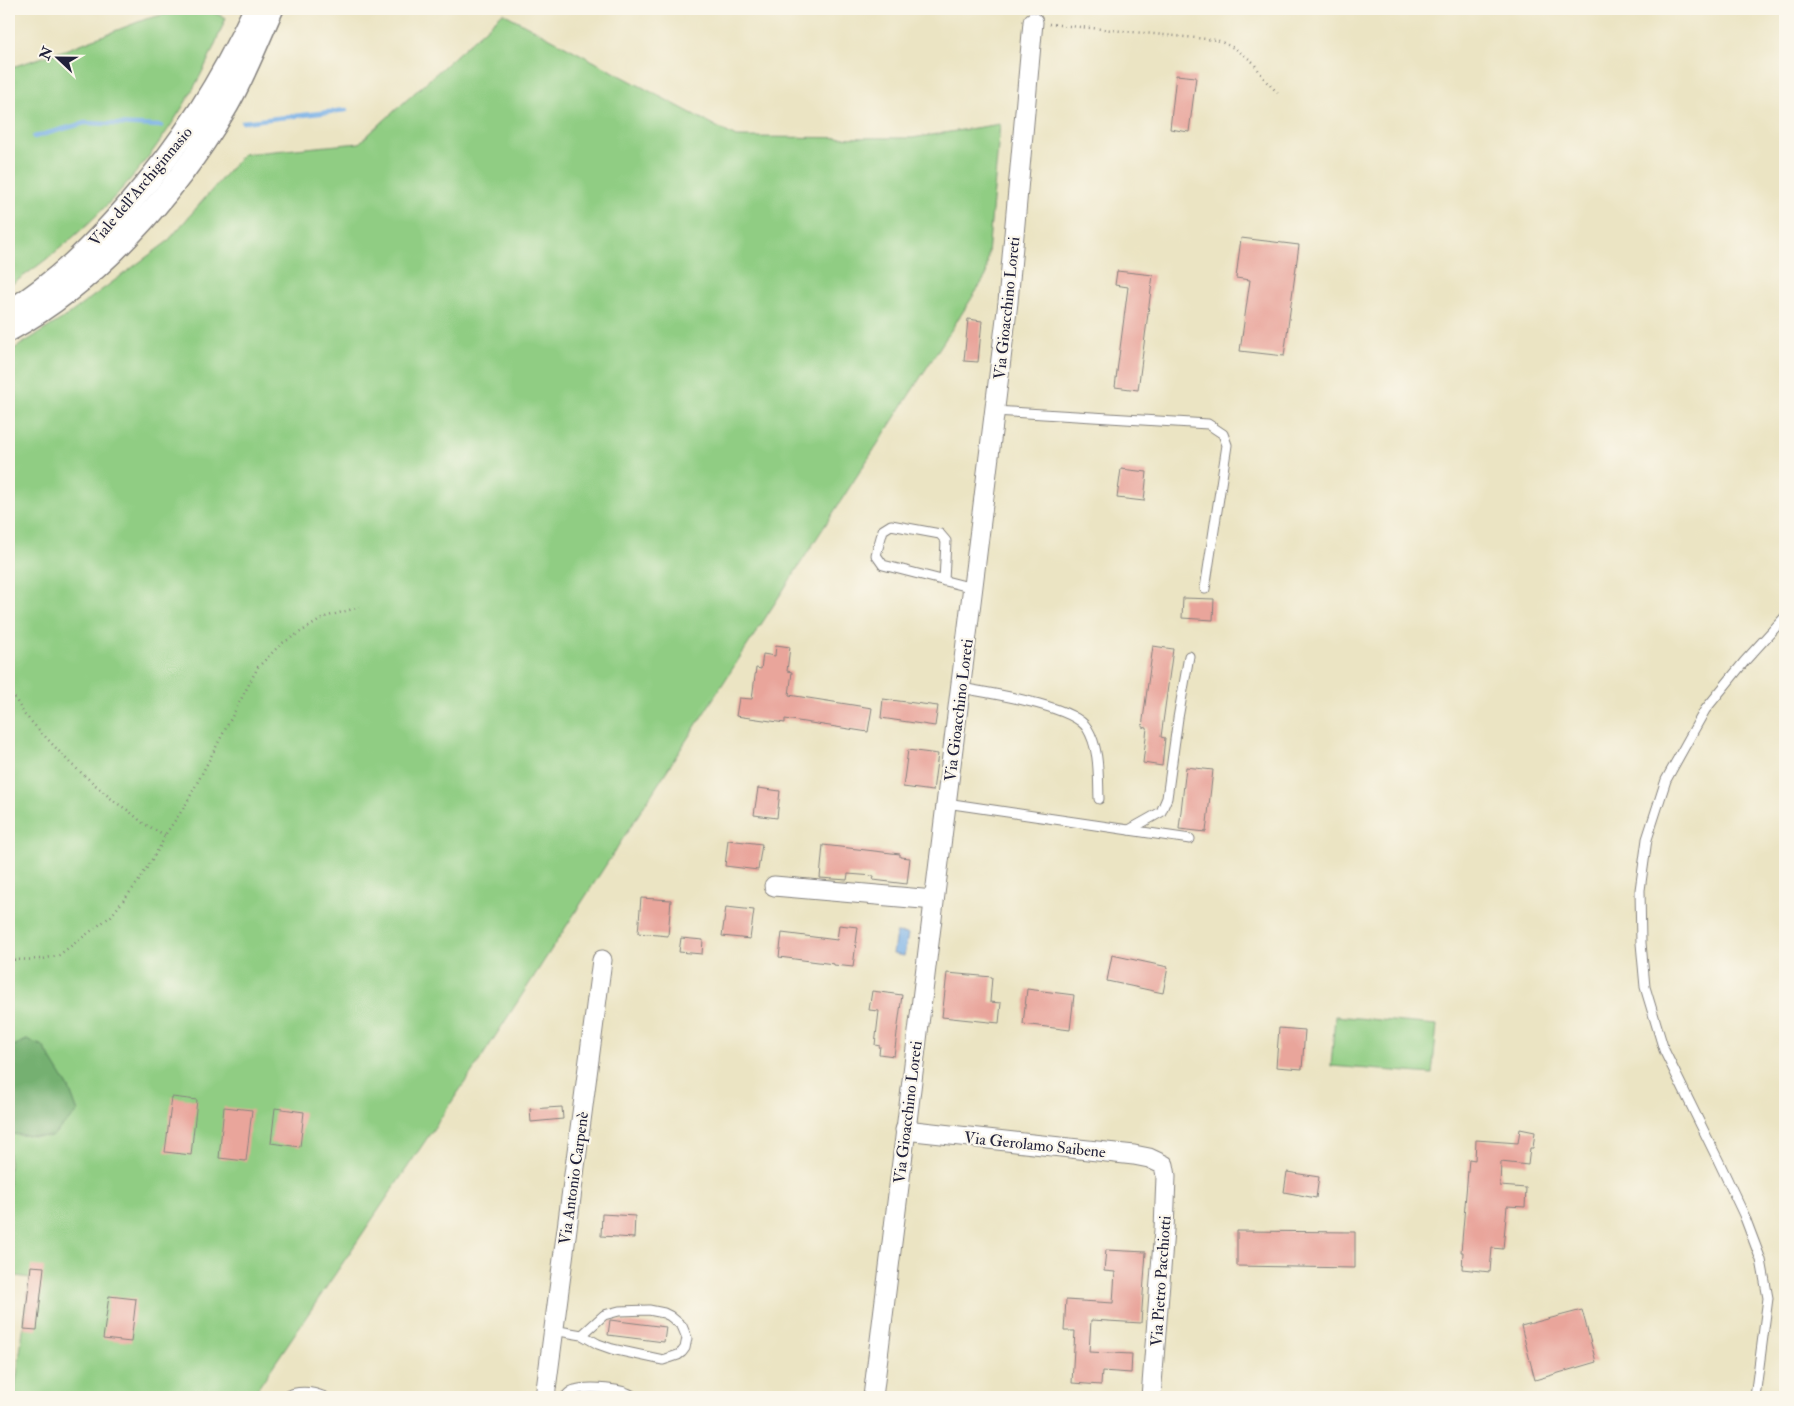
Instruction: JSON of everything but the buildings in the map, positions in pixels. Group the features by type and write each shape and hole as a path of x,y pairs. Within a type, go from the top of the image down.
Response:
{"street":[{"name":"Viale dell'Archiginnasio","path":"9,312 53,281 79,258 154,174 177,145 210,96 230,61 255,9"},
{"name":"Viale dell'Archiginnasio","path":"9,330 36,314 93,269 162,199 197,152 225,109 272,9"},
{"name":"Via Gioacchino Loreti","path":"873,1397 904,1130 1008,302 1033,22"},
{"path":"774,886 934,900"},
{"name":"Via Antonio Carpenè","path":"545,1397 602,960"},
{"name":"Via Gerolamo Saibene","path":"904,1130 1134,1155 1164,1164"},
{"name":"Via Pietro Pacchiotti","path":"1151,1397 1164,1230 1166,1176 1164,1164"}],"lane":[{"path":"994,412 1208,424 1223,434 1227,445 1205,589"},
{"path":"944,581 946,541 940,534 891,526 883,530 876,555 883,565 944,581 973,588"},
{"path":"1756,1397 1768,1298 1761,1260 1744,1215 1720,1162 1664,1050 1645,987 1641,943 1640,890 1647,839 1666,780 1705,710 1744,662 1785,617"},
{"path":"1129,830 1161,812 1167,798 1189,656"},
{"path":"960,688 1037,703 1065,712 1087,727 1097,754 1099,799"},
{"path":"946,804 1190,838"},
{"path":"553,1330 582,1335 612,1349 663,1360 682,1352 687,1338 682,1326 670,1316 650,1310 619,1311 604,1315 582,1335"},
{"path":"565,1397 571,1391 580,1389 620,1390 630,1393 634,1397"},
{"path":"284,1397 302,1391 313,1392 325,1397"}],"path":[{"path":"1033,22 1217,40 1236,49 1253,62 1265,80 1280,94"},
{"path":"9,960 43,959 60,955 111,916 138,882 162,845 165,834 185,806 258,667 282,644 325,617 360,607"},
{"path":"9,689 25,715 70,763 144,824 165,834"}],"green space":[{"path":"186,9 212,12 226,18 202,72 180,111 161,140 139,168 92,220 66,244 9,286 9,68 65,50 146,19"},
{"path":"503,13 736,137 912,138 1000,124 986,276 480,1060 252,1397 14,1397 30,1278 9,1275 9,1134 51,1137 27,1040 9,1048 9,352 65,317 167,242 243,154 359,143"},
{"path":"1335,1016 1437,1025 1432,1074 1331,1066"},
{"path":"27,1040 43,1046 69,1088 78,1112 51,1137 9,1134 9,1048"}],"water":[{"path":"896,933 908,934 904,956 893,954"}],"waterway":[{"path":"243,122 346,110"},
{"path":"34,137 85,123 161,126"}]}
